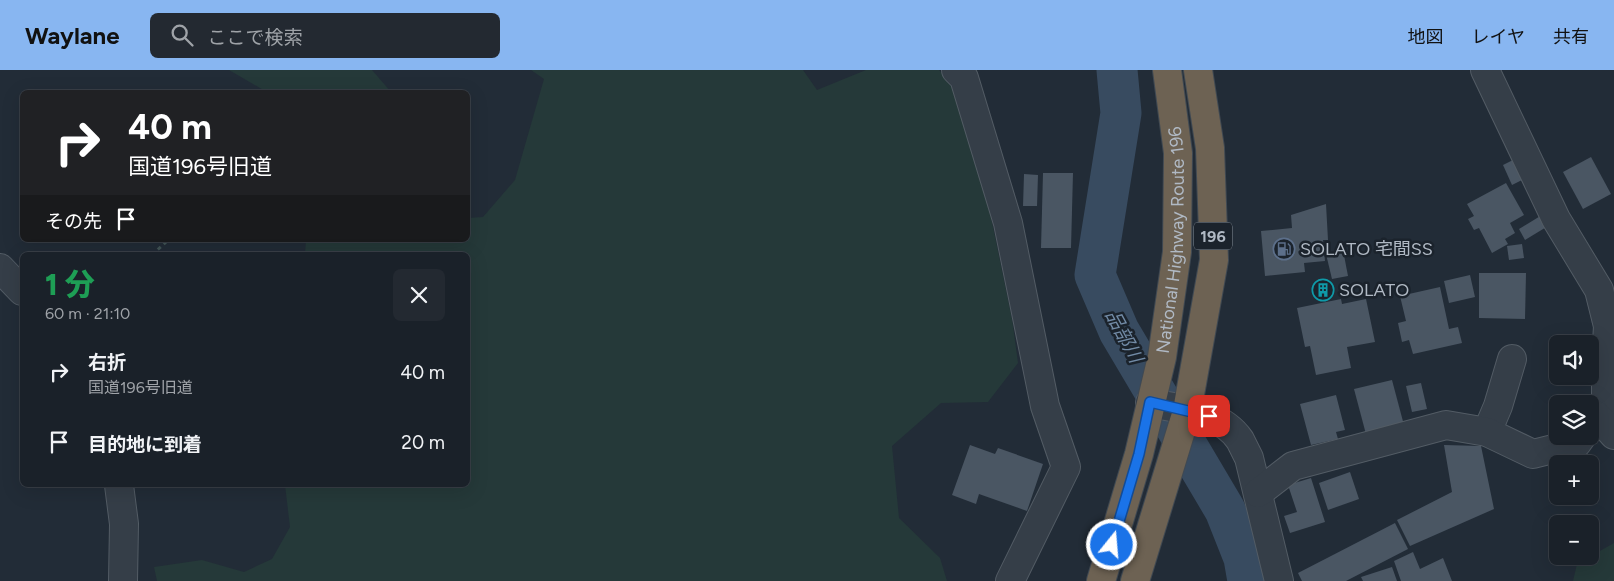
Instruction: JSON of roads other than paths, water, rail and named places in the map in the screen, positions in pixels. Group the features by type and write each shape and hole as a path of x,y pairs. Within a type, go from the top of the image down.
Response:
{"highway":[{"name":"National Highway Route 196","path":"1101,581 1144,433 1162,357 1177,252 1178,153 1167,70"},
{"name":"National Highway Route 196","path":"1135,581 1169,468 1191,408 1214,260 1210,148 1198,70"}],"street":[{"path":"956,70 964,78 1008,223 1045,406 1066,467 1010,581"},
{"path":"1258,493 1293,466 1446,425 1487,432 1533,454 1577,444 1600,419 1608,326 1599,290 1556,219 1485,70"},
{"path":"0,268 20,289"},
{"path":"1487,432 1498,406 1512,359"},
{"path":"1150,402 1191,408 1227,426 1239,440 1249,458 1279,581"},
{"path":"119,487 124,524 123,581"}],"waterway":[{"name":"品部川","path":"1117,70 1121,113 1095,275 1119,331 1225,510 1244,558 1248,581"}],"place":[{"name":"SOLATO 宅間SS","path":"1284,249"},
{"name":"SOLATO","path":"1323,290"}]}
